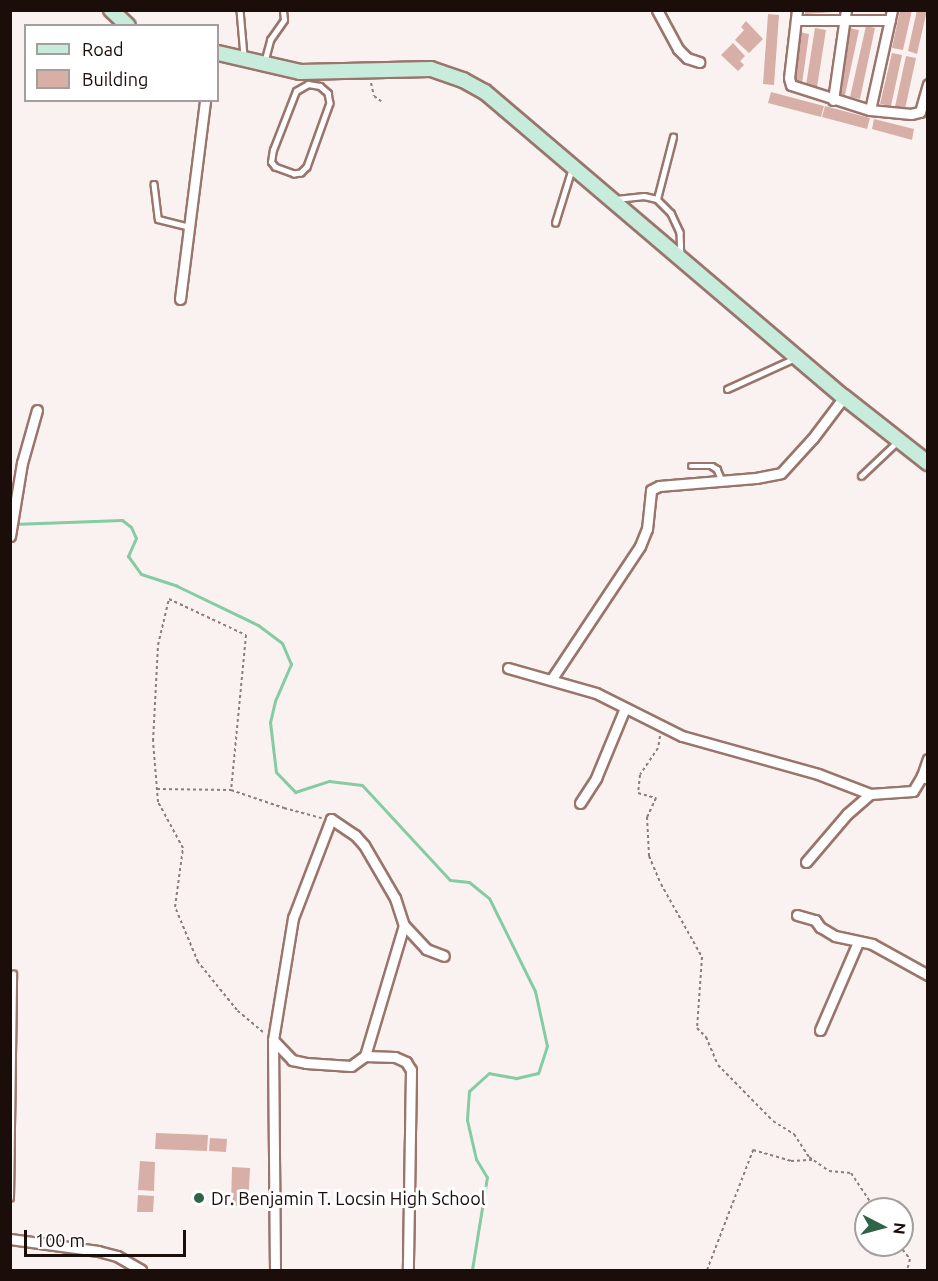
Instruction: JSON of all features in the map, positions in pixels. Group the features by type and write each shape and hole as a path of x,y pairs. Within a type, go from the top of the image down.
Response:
{"street":[{"path":"111,10 126,24"},
{"path":"657,10 678,49 687,58 699,62"},
{"path":"870,110 891,15 797,15 789,78 791,85 870,110 911,114 920,112 927,84"},
{"path":"833,100 846,15"},
{"path":"219,53 300,72 431,69 463,80 485,92 844,397 900,439 927,463"},
{"path":"180,299 205,102"},
{"path":"550,680 640,546 647,529 651,490 659,486 781,473 813,438 844,397"},
{"path":"12,532 22,463 37,410"},
{"path":"508,668 596,693 661,728 818,774 870,794 913,790 925,777 927,759"},
{"path":"580,803 596,778 625,708"},
{"path":"806,862 847,814 870,794"},
{"path":"275,1270 273,1040 292,918 331,819 355,835 364,845 395,898 404,925 426,949 444,956"},
{"path":"797,915 815,920 820,927 835,936 872,944 927,975"},
{"path":"365,1056 404,925"},
{"path":"820,1030 858,942"},
{"path":"273,1040 292,1060 351,1066 365,1056 395,1057 406,1062 411,1070 408,1270"},
{"path":"10,1239 98,1251 117,1256 141,1270"}],"lane":[{"path":"240,10 244,60"},
{"path":"264,64 270,40 284,20 283,10"},
{"path":"320,86 323,72"},
{"path":"308,84 320,86 328,93 330,103 307,167 301,173 294,174 275,167 271,162 273,150 296,92 308,84"},
{"path":"657,199 673,137"},
{"path":"555,223 573,165"},
{"path":"154,184 158,219 190,226"},
{"path":"613,199 644,196 657,199 670,213 680,232 681,257"},
{"path":"727,389 798,357"},
{"path":"861,476 900,439"},
{"path":"691,466 712,466 717,469 722,481"},
{"path":"10,1198 14,974"}],"path":[{"path":"370,71 374,96 381,101"},
{"path":"231,790 246,635 169,599 158,645 153,741 158,801 183,848 176,907 198,962 237,1010 273,1040"},
{"path":"661,728 657,748 640,775 638,793 656,798 647,817 649,856 661,884 702,957 697,1028 706,1037 718,1065 773,1121 794,1134 813,1160 829,1171 851,1173 867,1197"},
{"path":"157,789 231,790 284,808 331,819"},
{"path":"707,1270 753,1150 791,1161 813,1160"}],"building":[{"path":"805,10 833,10 833,12 805,14"},
{"path":"900,10 912,10 903,50 892,48"},
{"path":"917,10 927,10 917,54 908,51"},
{"path":"768,14 779,15 774,85 763,84"},
{"path":"746,21 763,39 749,53 735,40 744,30 741,27"},
{"path":"866,26 875,28 860,99 850,97"},
{"path":"815,28 826,30 817,87 806,85"},
{"path":"849,28 859,30 845,95 835,93"},
{"path":"799,32 809,34 802,84 791,83"},
{"path":"733,43 745,56 740,61 744,65 738,71 721,55"},
{"path":"892,53 902,55 891,106 880,104"},
{"path":"906,56 916,58 905,109 895,107"},
{"path":"771,92 824,106 821,117 768,103"},
{"path":"825,106 870,118 867,129 822,117"},
{"path":"874,119 914,129 912,140 872,129"},
{"path":"156,1133 208,1135 207,1151 155,1149"},
{"path":"210,1138 227,1139 226,1152 209,1151"},
{"path":"140,1161 155,1162 154,1191 138,1190"},
{"path":"232,1167 250,1168 248,1206 231,1206"},
{"path":"138,1195 154,1196 153,1212 137,1212"}],"waterway":[{"path":"13,524 122,520 131,527 136,538 128,556 141,574 177,586 258,625 282,643 291,664 275,701 270,722 276,772 295,792 329,781 362,785 450,880 469,882 489,898 535,991 547,1046 538,1073 516,1078 489,1073 469,1091 467,1120 476,1159 487,1177 472,1270"}],"place":[{"name":"Dr. Benjamin T. Locsin High School","path":"199,1198"}]}
